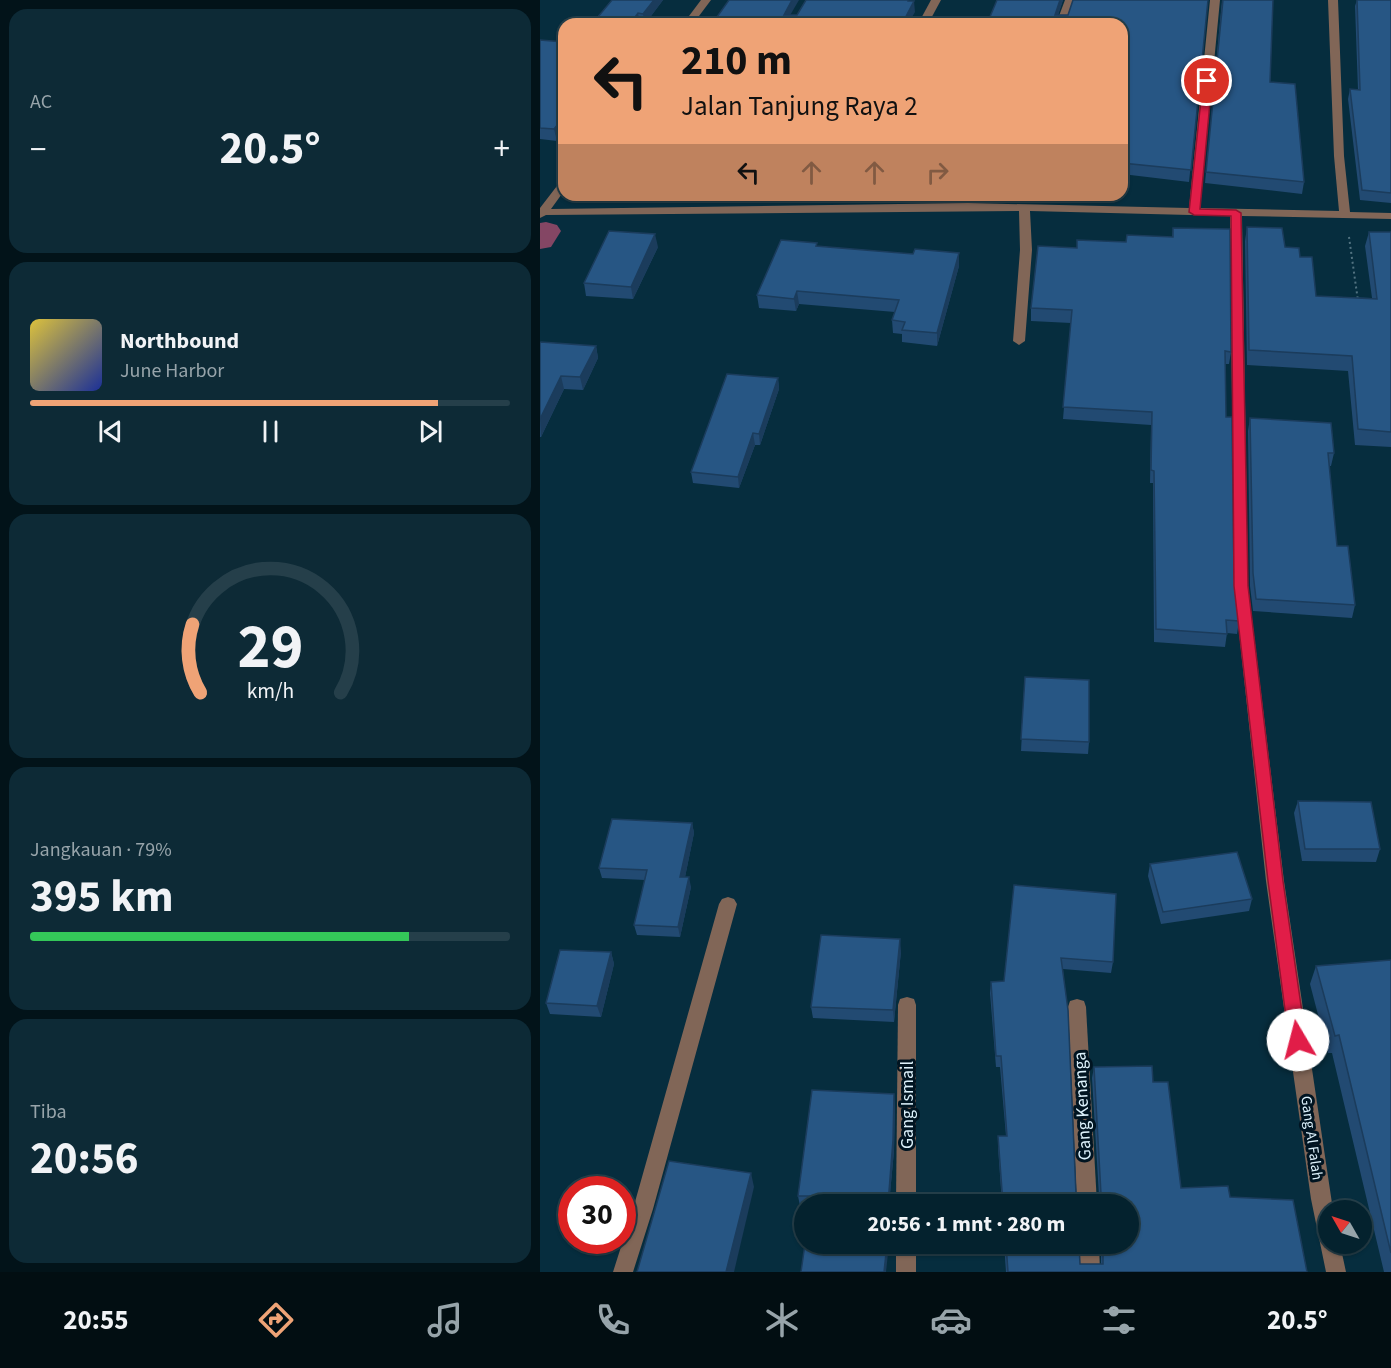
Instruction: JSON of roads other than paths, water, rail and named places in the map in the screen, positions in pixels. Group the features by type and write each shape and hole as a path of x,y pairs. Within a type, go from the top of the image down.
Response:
{"street":[{"path":"692,18 706,0"},
{"path":"926,18 936,0"},
{"path":"1063,18 1070,0"},
{"path":"1194,212 1215,0"},
{"path":"1333,0 1339,156 1346,215"},
{"path":"541,213 558,192"},
{"path":"669,210 674,201"},
{"path":"858,210 859,201"},
{"path":"968,206 971,201"},
{"path":"541,213 858,210 968,206 1391,216"},
{"path":"1019,341 1026,250 1024,207"},
{"name":"Gang Al Falah","path":"1236,213 1241,586 1275,881 1321,1200"},
{"path":"623,1272 643,1209 728,904"},
{"name":"Gang Ismail","path":"906,1194 907,1005"},
{"name":"Gang Kenanga","path":"1077,1007 1086,1194"},
{"path":"906,1254 906,1272"},
{"path":"1089,1254 1090,1272"},
{"path":"1332,1254 1336,1272"}],"waterway":[{"path":"540,240 546,231"}]}
